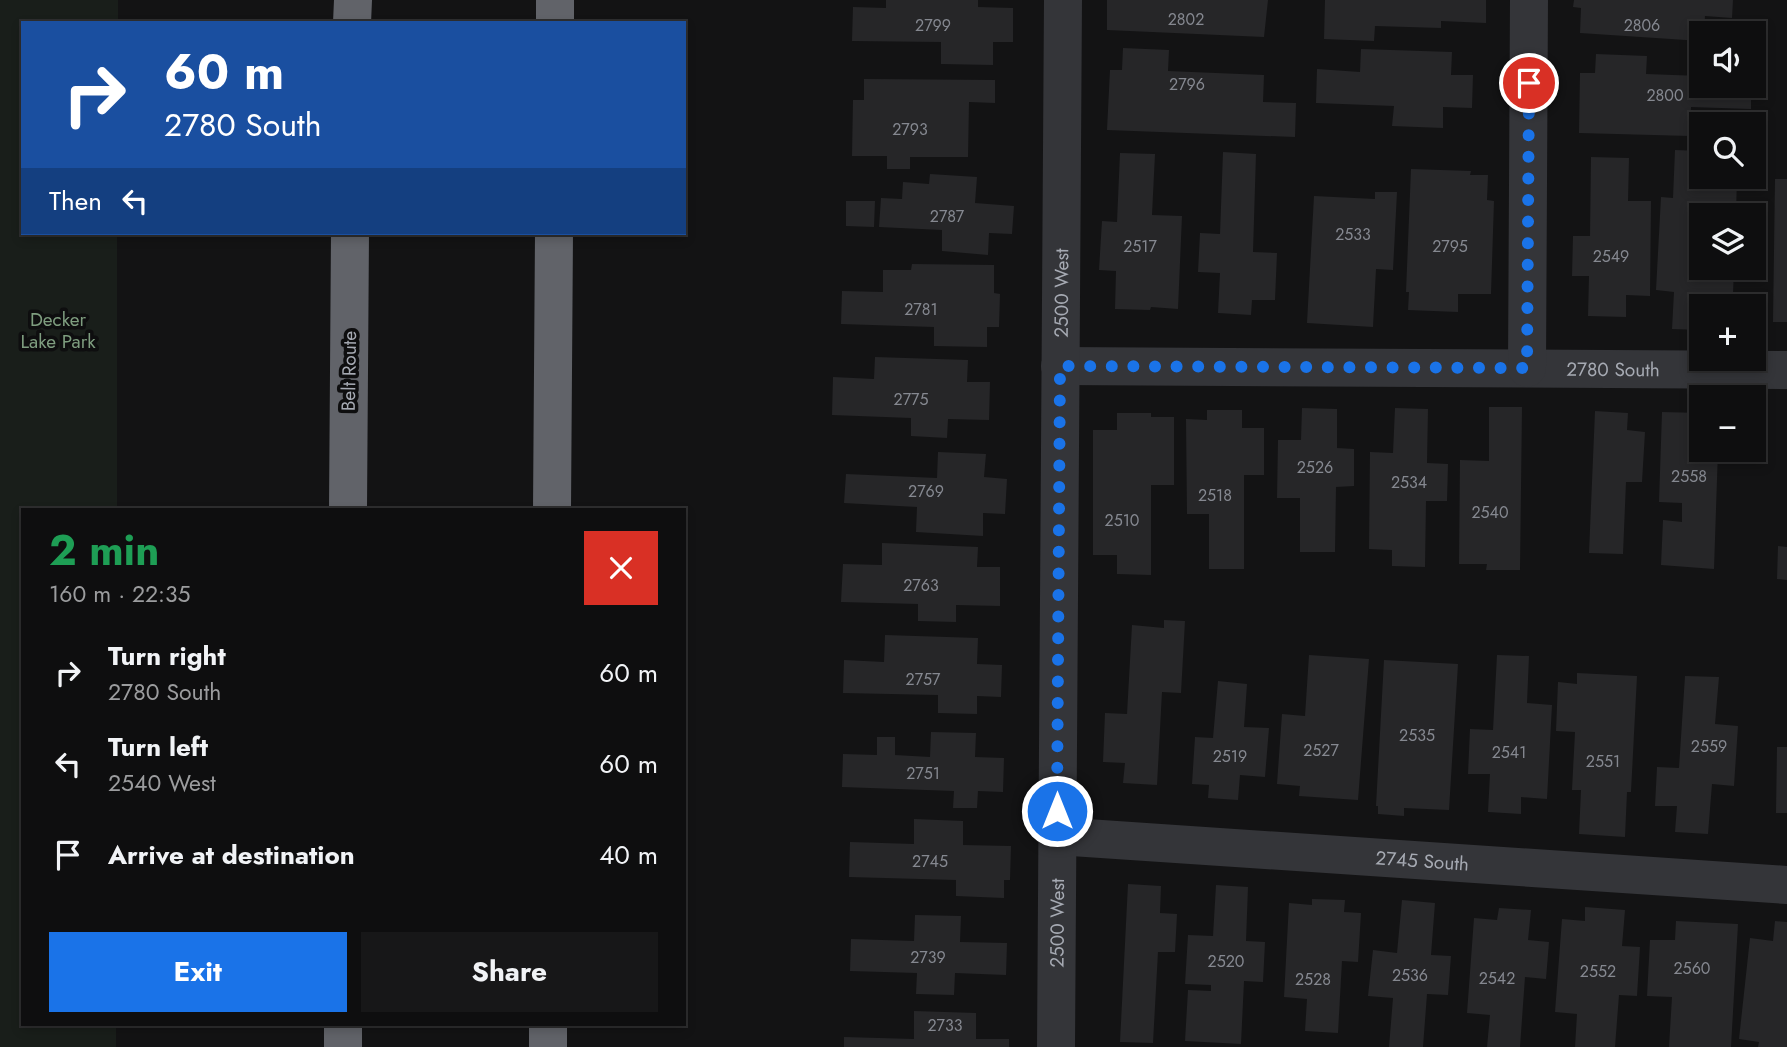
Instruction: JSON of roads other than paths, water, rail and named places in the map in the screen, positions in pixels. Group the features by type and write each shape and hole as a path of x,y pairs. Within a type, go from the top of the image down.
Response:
{"highway":[{"path":"352,21 353,0"},
{"path":"555,0 555,21"},
{"name":"Belt Route","path":"348,508 351,235"},
{"path":"552,508 554,235"},
{"path":"343,1026 343,1047"},
{"path":"548,1026 548,1047"}],"lane":[{"name":"2500 West","path":"1056,1047 1063,0"},
{"path":"1527,368 1529,0"},
{"name":"2780 South","path":"1060,366 1787,370"},
{"name":"2745 South","path":"1057,836 1787,886"}],"park label":[{"name":"Decker Lake Park","path":"58,330"}]}
